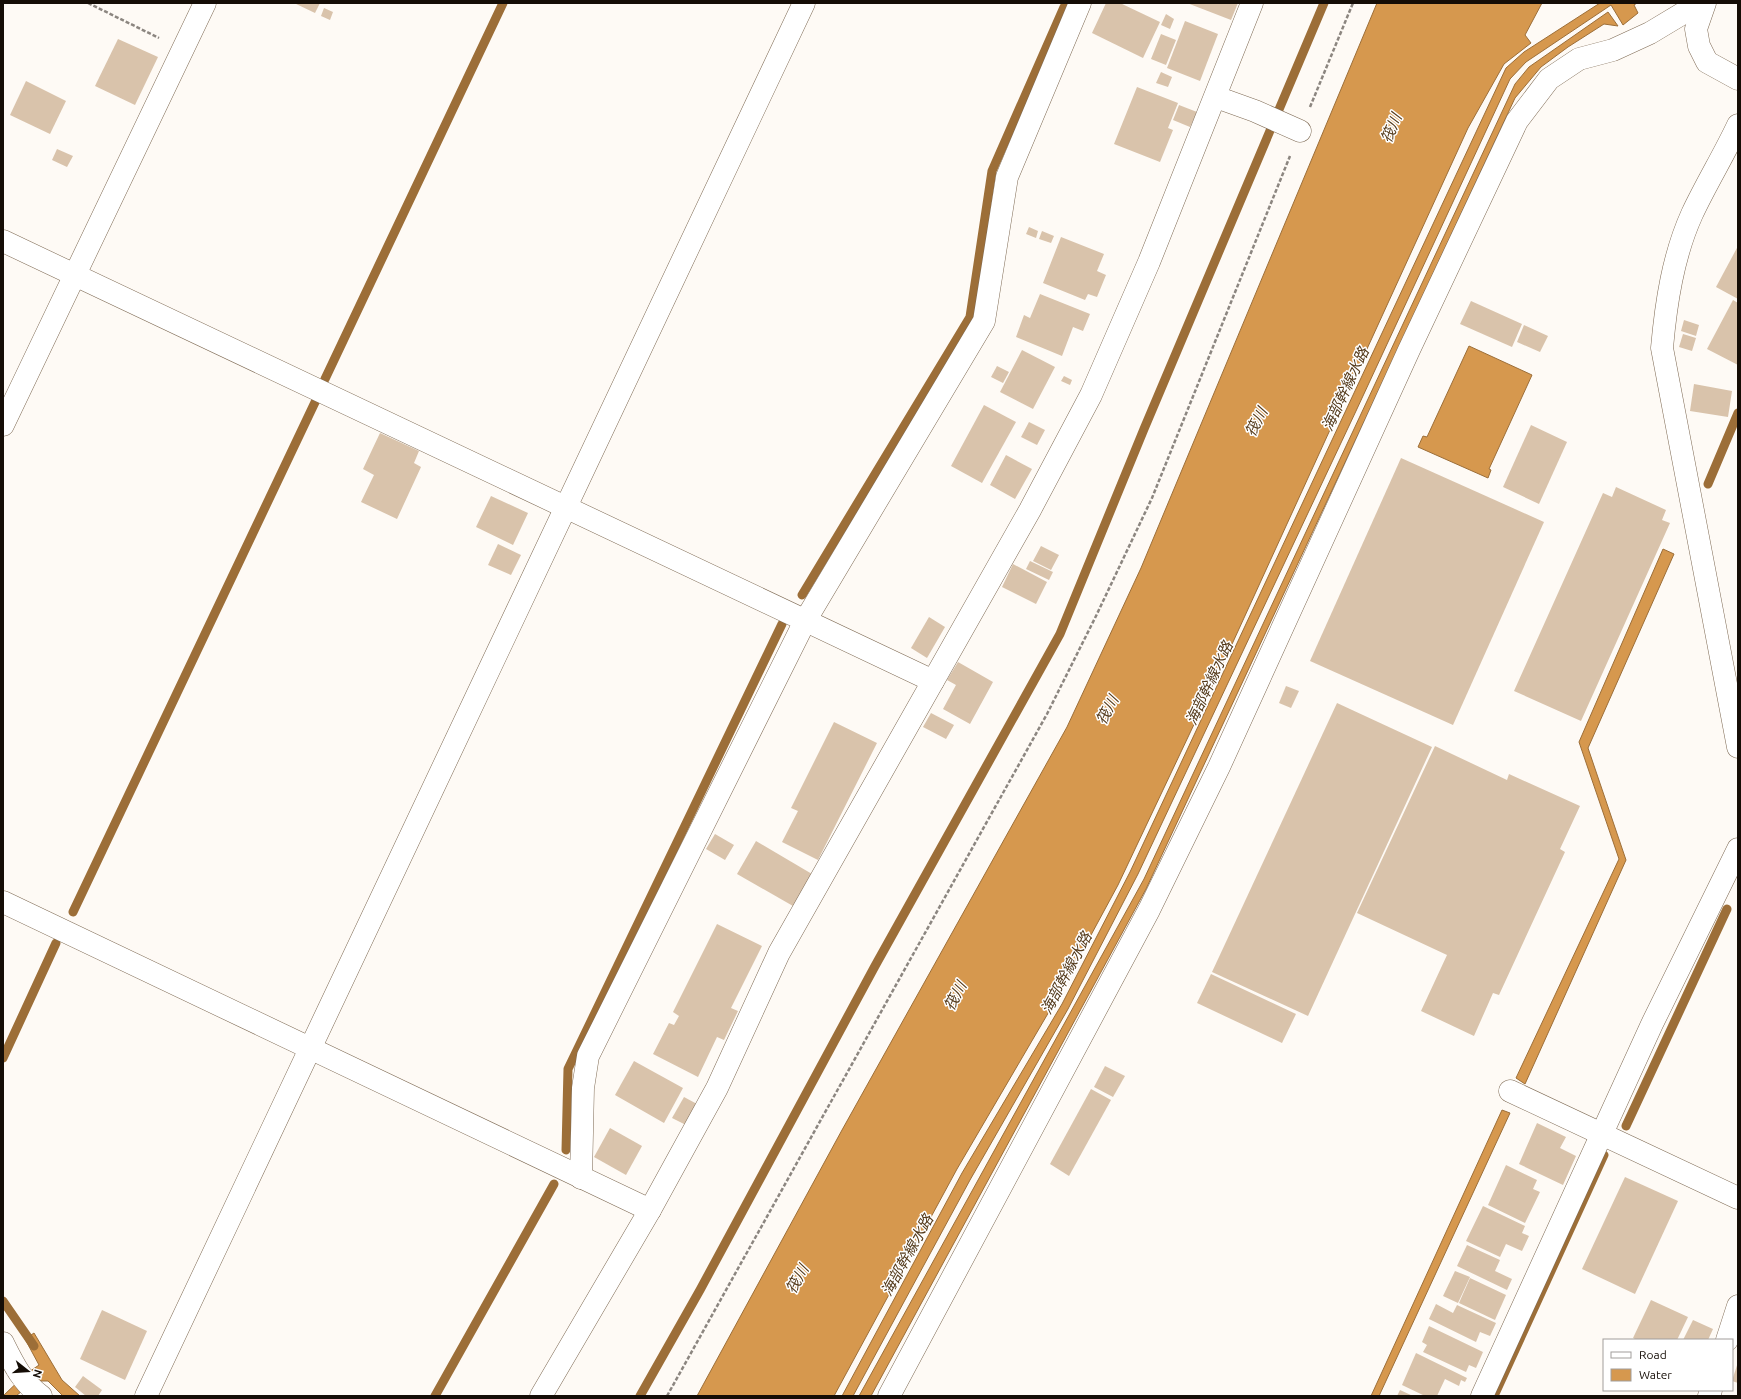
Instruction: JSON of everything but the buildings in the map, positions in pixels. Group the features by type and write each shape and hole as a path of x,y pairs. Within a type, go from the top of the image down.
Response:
{"street":[{"path":"3,425 205,3"},
{"path":"146,1396 804,3"},
{"path":"581,1178 583,1088 588,1056 805,621 984,321 1007,176 1080,3"},
{"path":"541,1396 650,1210 717,1088 779,953 1030,510 1091,395 1149,262 1216,97 1252,3"},
{"path":"890,1396 1153,903 1219,767 1409,350 1518,121 1549,79 1579,59 1613,50 1650,33 1700,3"},
{"path":"1705,3 1696,28 1699,46 1707,62 1738,79"},
{"path":"1216,97 1293,127"},
{"path":"1735,139 1692,215 1678,254 1665,314 1662,348 1738,747"},
{"path":"3,241 933,682"},
{"path":"1482,1396 1652,1024 1738,849"},
{"path":"3,902 650,1210"},
{"path":"1510,1091 1738,1198"},
{"path":"1727,1339 1738,1306"},
{"path":"4,1350 30,1386"}],"path":[{"path":"88,3 182,49"},
{"path":"667,1396 1046,714 1096,616 1152,498 1293,127 1353,3"}],"water":[{"path":"1377,3 1542,3 1525,35 1531,43 1504,64 1468,128 1233,642 1118,885 1057,998 957,1169 834,1396 697,1396 842,1130 1067,727 1141,568"},
{"path":"1600,3 1637,3 1634,5 1638,13 1623,25 1611,5 1526,62 1510,79 1356,411 1138,874 1068,1009 970,1180 853,1396 842,1396 962,1173 1062,1004 1130,872 1506,68 1524,52"},
{"path":"1608,12 1618,26 1604,24 1568,47 1541,67 1515,98 1146,889 871,1396 859,1396 1144,879 1515,84 1529,67"},
{"path":"1469,346 1532,375 1489,469 1491,470 1488,478 1418,447 1423,436 1427,437"},
{"path":"1663,549 1674,554 1588,748 1626,860 1525,1084 1516,1078 1619,859 1579,742"},
{"path":"1502,1110 1510,1113 1379,1396 1371,1396"},
{"path":"34,1333 62,1380 80,1396 63,1396 48,1381 34,1381 16,1396 3,1396 26,1374 39,1365 25,1339"}],"waterway":[{"path":"325,379 503,3"},
{"path":"640,1396 700,1290 875,966 1060,634 1144,429 1324,3"},
{"path":"802,595 970,317 992,171 1064,7"},
{"path":"73,912 317,398"},
{"path":"1708,484 1738,413"},
{"path":"566,1150 568,1069 782,624"},
{"path":"1626,1126 1727,909"},
{"path":"3,1058 56,943"},
{"path":"1494,1396 1604,1155"},
{"path":"435,1396 554,1184"},
{"path":"3,1301 34,1346"}],"water label":[{"name":"筏川","path":"1391,128"},
{"name":"海部幹線水路","path":"1345,389"},
{"name":"筏川","path":"1256,422"},
{"name":"海部幹線水路","path":"1209,683"},
{"name":"筏川","path":"1107,710"},
{"name":"海部幹線水路","path":"1066,973"},
{"name":"筏川","path":"955,996"},
{"name":"海部幹線水路","path":"907,1255"},
{"name":"筏川","path":"797,1279"}]}
